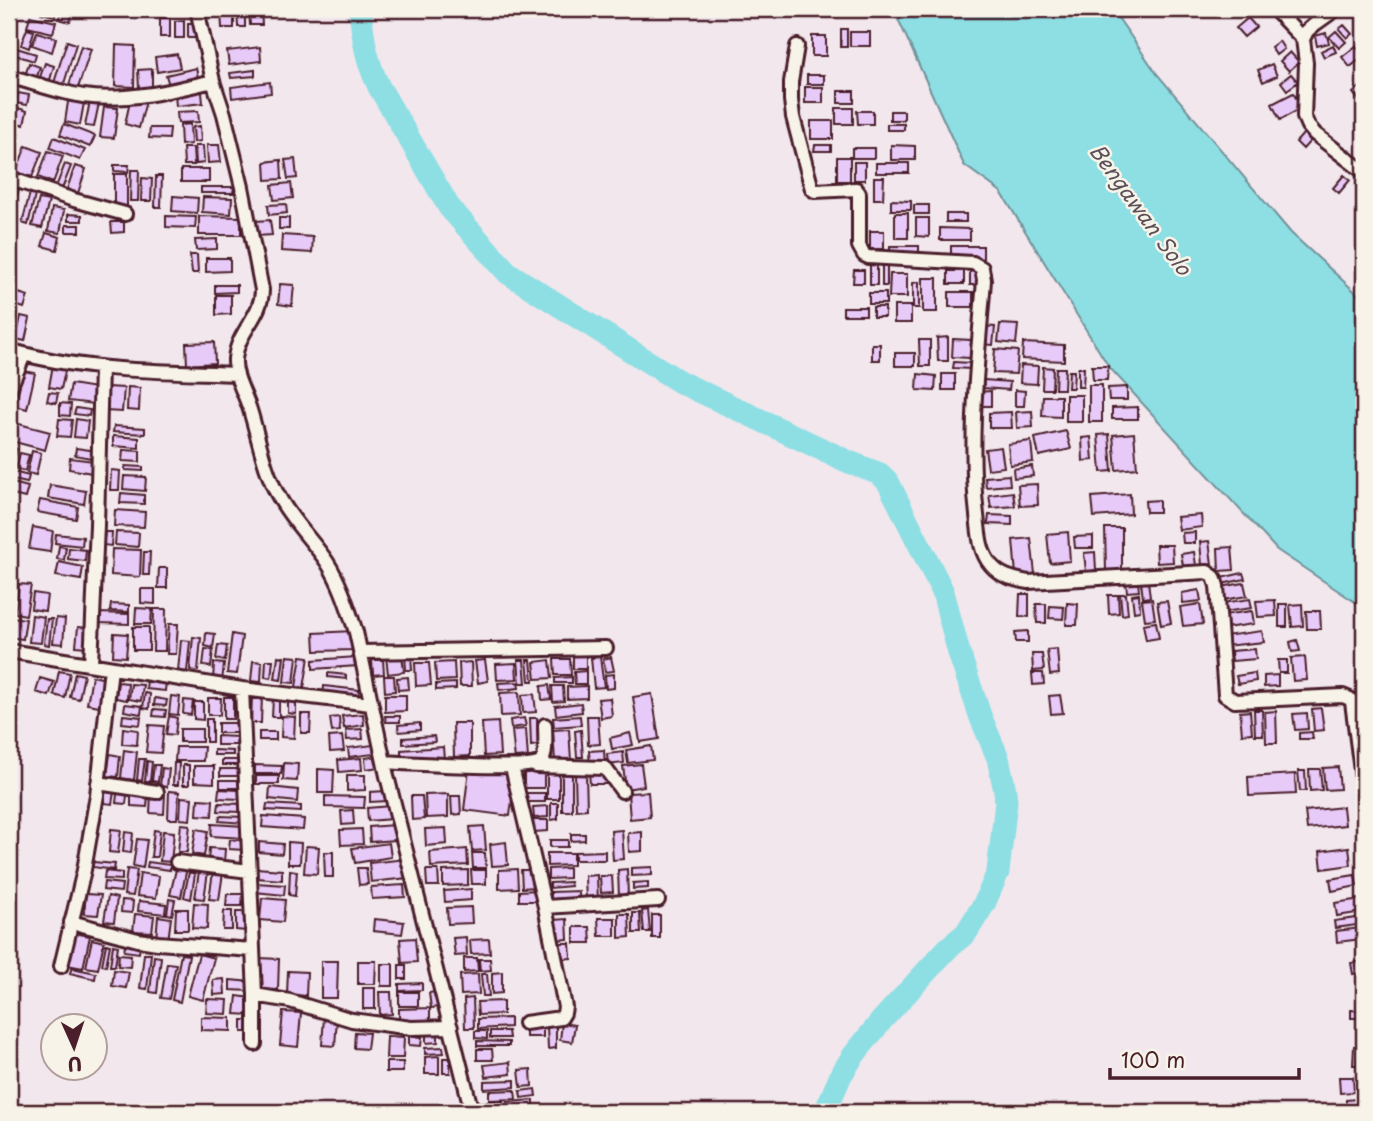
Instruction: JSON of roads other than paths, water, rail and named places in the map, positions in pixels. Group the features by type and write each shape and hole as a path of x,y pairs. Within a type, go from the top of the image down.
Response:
{"street":[{"path":"9,16 12,9"},
{"path":"197,9 213,81 242,187 262,290 259,307 240,341 235,358 237,374 278,496 334,574 349,610 384,762 472,1112"},
{"path":"1274,9 1303,38"},
{"path":"1336,9 1307,31 1303,38 1306,63 1304,117 1315,134 1364,172"},
{"path":"797,46 791,100 812,189 856,189 859,193 859,246 864,255 973,263 982,268 984,280 973,425 973,481 980,546 990,565 1004,577 1028,582 1207,572 1214,577 1217,586 1225,695 1235,701 1343,696 1350,699 1364,794"},
{"path":"9,76 81,96 101,98 161,92 213,81"},
{"path":"9,178 125,214"},
{"path":"9,350 24,355 101,367 237,374"},
{"path":"9,390 24,355"},
{"path":"91,664 101,367"},
{"path":"360,652 606,648"},
{"path":"9,651 242,688 371,704"},
{"path":"61,966 84,870 98,783 111,668"},
{"path":"242,688 255,1044"},
{"path":"535,766 541,763 544,756 545,725"},
{"path":"384,762 605,768 622,792"},
{"path":"512,767 565,1007 561,1018 525,1023"},
{"path":"98,783 158,792"},
{"path":"177,862 249,871"},
{"path":"545,908 658,900"},
{"path":"71,922 148,942 252,950"},
{"path":"254,995 290,1001 352,1020 411,1028 451,1027"}],"water":[{"name":"Bengawan Solo","path":"891,9 1112,9 1157,74 1291,233 1364,300 1364,608 1277,550 1109,367 1001,192 964,165 900,23"}],"waterway":[{"path":"360,9 366,49 379,87 449,207 508,273 680,382 880,474 888,482 943,592 959,653 998,758 1005,791 998,872 984,904 966,933 948,948 853,1056 841,1075 825,1112"}]}
